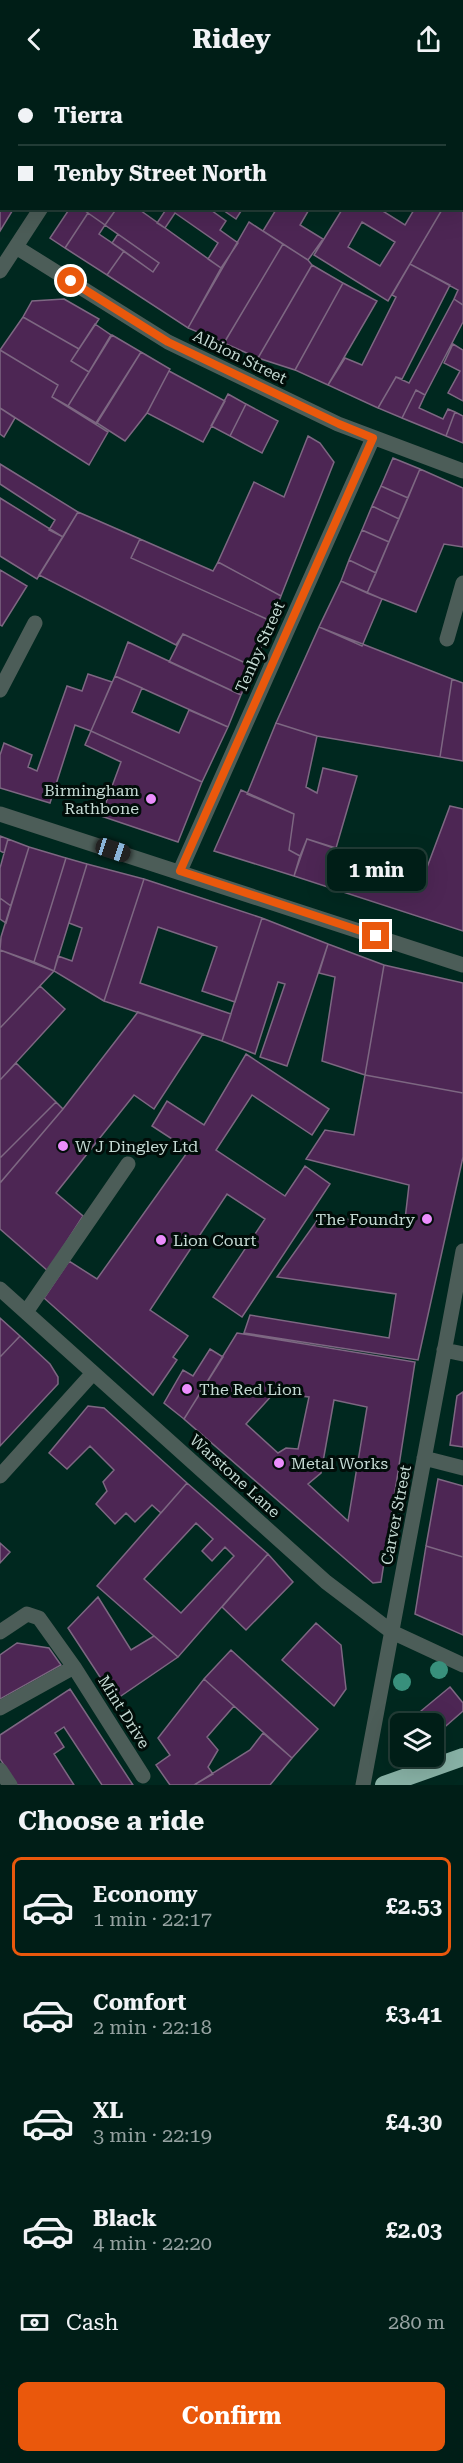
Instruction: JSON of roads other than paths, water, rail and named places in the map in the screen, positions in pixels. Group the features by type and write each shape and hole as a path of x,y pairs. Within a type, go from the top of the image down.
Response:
{"highway":[{"path":"384,1785 463,1757"}],"street":[{"path":"0,272 40,210"},
{"name":"Albion Street","path":"16,247 168,342 339,424 463,471"},
{"name":"Tenby Street","path":"180,871 373,438"},
{"path":"447,639 463,583"},
{"path":"0,690 35,623"},
{"path":"0,814 463,965"},
{"path":"26,1312 128,1164"},
{"name":"Carver Street","path":"363,1785 463,1251"},
{"name":"Warstone Lane","path":"0,1289 326,1582 392,1632 463,1665"},
{"path":"444,1350 463,1354"},
{"path":"0,1476 93,1373"},
{"path":"424,1458 463,1468"},
{"name":"Mint Drive","path":"0,1632 27,1614 39,1618 74,1667 143,1776"},
{"path":"0,1708 74,1667"},
{"path":"0,1770 10,1785"}],"place":[{"name":"Birmingham Rathbone","path":"151,799"},
{"name":"W J Dingley Ltd","path":"63,1146"},
{"name":"The Foundry","path":"427,1219"},
{"name":"Lion Court","path":"161,1240"},
{"name":"The Red Lion","path":"187,1389"},
{"name":"Metal Works","path":"279,1463"}]}
